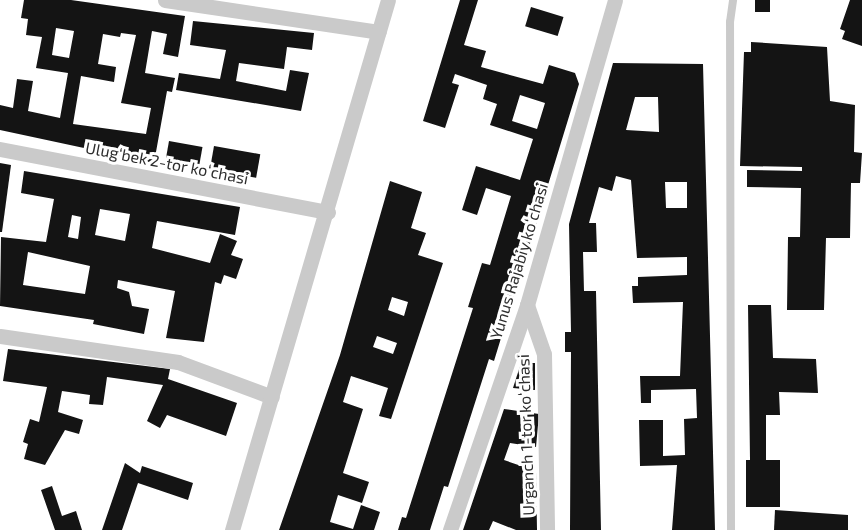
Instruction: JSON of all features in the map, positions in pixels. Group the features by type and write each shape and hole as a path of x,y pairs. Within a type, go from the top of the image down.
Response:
{"street":[{"path":"165,0 380,32"},
{"path":"232,530 328,212 388,0"},
{"name":"Yunus Rajabiy koʻchasi","path":"450,530 526,305 615,0"},
{"name":"Ulug‘bek 2-tor koʻchasi","path":"0,149 328,212"},
{"name":"Urganch 1-tor koʻchasi","path":"526,305 544,354 547,530"},
{"path":"0,336 178,362 272,398"}],"lane":[{"path":"731,530 730,22 734,0"}],"building":[{"path":"24,0 71,0 185,16 178,57 163,54 167,34 152,31 145,73 175,78 172,92 167,91 154,163 0,130 0,105 13,108 17,79 33,81 28,111 60,118 68,73 36,68 42,37 26,35 28,19 21,18","holes":["56,28 74,31 69,58 52,55","121,33 136,35 121,103 151,108 146,134 73,124 81,76 114,82 116,67 98,64 103,34 120,37"]},
{"path":"460,0 478,0 464,45 486,51 481,67 543,84 549,65 575,73 579,84 494,361 489,359 448,487 444,486 430,530 398,530 402,517 406,518 473,308 468,307 482,263 490,265 511,196 486,188 477,215 462,210 476,166 520,180 533,139 490,125 497,104 483,99 487,85 455,74 452,83 459,85 445,128 423,121","holes":["520,95 545,103 537,129 512,121"]},
{"path":"755,0 770,0 770,12 755,12"},
{"path":"850,0 862,0 862,46 842,39 845,31 840,29"},
{"path":"531,7 564,17 558,36 525,26"},
{"path":"193,21 314,33 312,50 287,47 284,69 239,63 236,81 286,91 290,70 309,73 301,111 176,90 179,73 220,79 226,50 190,45"},
{"path":"751,42 827,47 830,101 855,105 854,152 862,153 860,183 851,183 850,238 826,238 824,310 787,310 788,237 800,237 801,188 747,187 747,170 802,171 802,167 740,166 744,52 751,52"},
{"path":"613,63 703,64 715,530 672,530 677,465 640,466 639,420 663,420 663,456 685,455 684,419 697,418 696,389 651,390 651,403 641,403 640,376 680,376 683,302 633,303 632,286 638,286 638,277 687,275 687,257 637,258 631,180 616,176 612,191 599,187 589,223 596,223 597,252 583,252 584,291 596,291 601,530 570,530 571,352 565,352 565,332 571,332 569,224","holes":["635,97 658,97 659,132 626,130","665,182 687,182 687,208 666,208"]},
{"path":"169,141 202,147 199,168 165,162"},
{"path":"214,146 260,154 256,178 210,170"},
{"path":"0,163 11,165 2,232 0,232"},
{"path":"24,171 240,207 235,235 157,221 152,248 210,263 220,234 237,241 231,255 243,259 236,279 224,275 221,284 215,282 204,342 166,338 175,291 118,280 117,288 129,292 132,306 149,309 144,334 93,324 94,320 0,306 1,237 46,242 54,199 21,193","holes":["100,209 130,214 125,241 95,235","72,215 81,217 78,239 68,237","28,252 90,266 85,294 23,285"]},
{"path":"390,181 422,192 411,228 426,233 418,255 443,263 391,419 379,416 388,388 351,376 343,402 363,409 343,473 369,482 362,503 338,495 330,522 353,529 361,505 380,512 374,530 279,530 340,355","holes":["392,297 408,302 404,316 388,310","377,336 397,343 393,354 373,347"]},
{"path":"748,305 771,305 773,358 816,359 818,393 779,392 780,415 766,415 766,460 780,460 780,507 746,507 746,460 750,460"},
{"path":"8,349 170,369 168,379 237,403 226,436 167,415 160,428 147,421 163,385 107,377 103,405 89,404 90,395 62,391 58,412 83,420 79,434 65,430 45,465 24,459 28,444 23,442 30,419 39,422 47,387 3,381"},
{"path":"521,363 535,363 535,390 513,388"},
{"path":"504,409 539,414 536,447 510,443 504,460 536,471 537,530 516,530 493,521 489,530 463,530"},
{"path":"125,463 140,473 142,466 193,483 188,500 138,483 122,530 102,530"},
{"path":"52,486 62,516 76,511 82,530 55,530 41,490"},
{"path":"775,510 848,515 848,530 774,530"}]}
